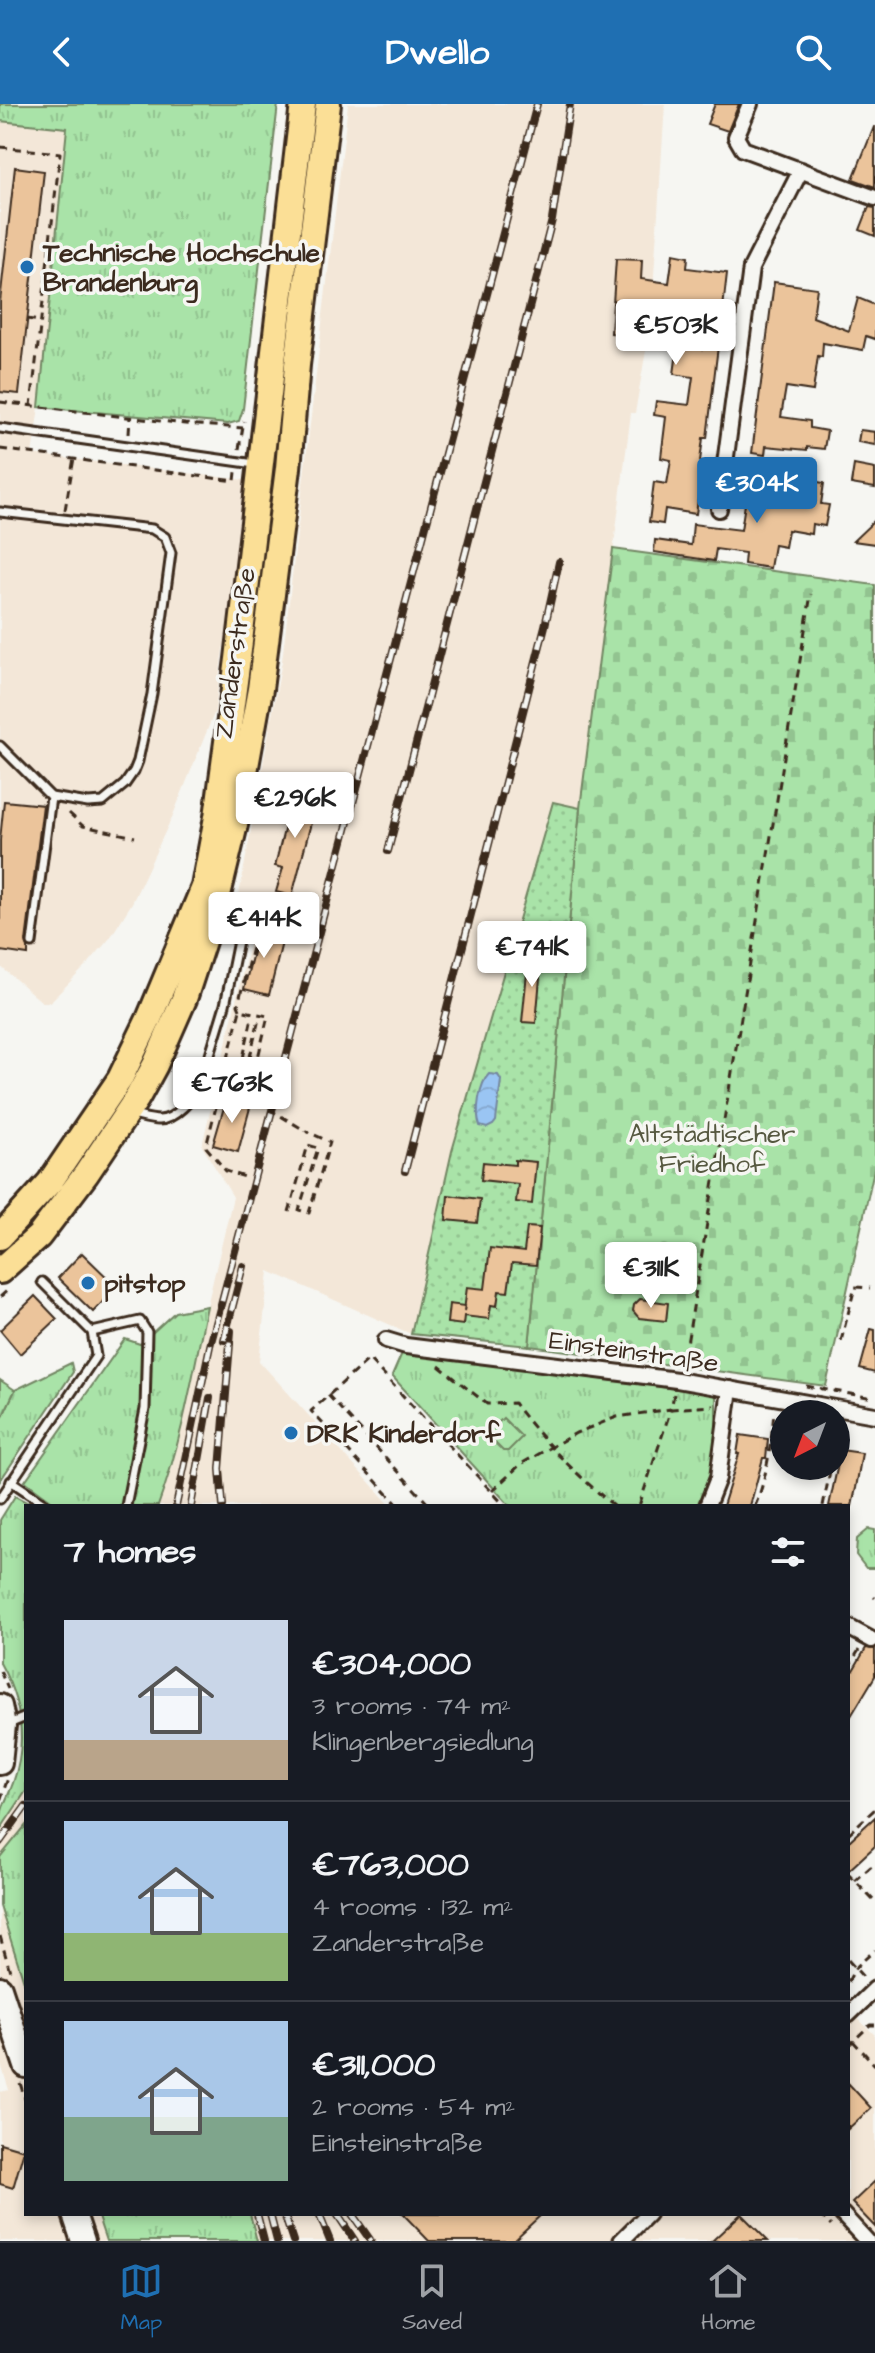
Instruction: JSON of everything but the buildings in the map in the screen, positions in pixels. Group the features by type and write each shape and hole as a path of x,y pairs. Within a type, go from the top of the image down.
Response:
{"main road":[{"name":"Zanderstraße","path":"0,1237 50,1182 120,1079 149,1019 204,887 217,817 238,659 303,104"},
{"name":"Zanderstraße","path":"0,1271 39,1236 86,1174 155,1065 184,999 218,895 237,816 260,689 328,104"},
{"path":"261,465 288,468"}],"street":[{"path":"750,104 736,137 743,149 875,198"},
{"path":"719,509 751,268 801,170"},
{"name":"Einsteinstraße","path":"386,1340 406,1346 677,1380 875,1415"},
{"path":"708,1504 718,1478 730,1389"},
{"path":"850,1628 872,1640"},
{"path":"0,1763 2,1716"},
{"path":"0,1988 24,2060"},
{"path":"850,2013 875,1989"},
{"path":"75,2216 83,2241"},
{"path":"621,2241 646,2216"},
{"path":"844,2216 867,2241"}],"lane":[{"path":"0,428 261,465"},
{"path":"0,512 152,529 165,537 171,553 152,694 134,771 125,784 103,802 88,803 51,797 0,746"},
{"path":"32,943 51,797"},
{"path":"127,1113 157,1120 167,1119 193,1098 200,1087 225,1005 241,926 230,907 218,895"},
{"path":"0,1499 96,1356 92,1332 42,1282"},
{"path":"92,1332 140,1321 147,1332 145,1409 126,1504"},
{"path":"11,1481 45,1504"},
{"path":"2,1716 24,1717"}],"path":[{"path":"0,147 60,153 31,406"},
{"path":"27,319 39,321"},
{"path":"0,402 243,428"},
{"path":"0,449 235,481"},
{"path":"64,519 74,458"},
{"path":"640,1504 671,1409 687,1344 811,594"},
{"path":"51,797 83,826 135,837"},
{"path":"248,1178 226,1171 206,1147 257,927"},
{"path":"240,1010 268,1016 252,1083 244,1082 258,1023 251,1022 236,1090 330,1142 309,1213 299,1210 318,1148 308,1145 289,1212"},
{"path":"204,1074 223,1078"},
{"path":"841,1341 855,1287 870,1288"},
{"path":"397,1504 311,1411 369,1359 503,1504"},
{"path":"439,1366 487,1404 514,1403 550,1447 612,1504"},
{"path":"328,1395 428,1504"},
{"path":"491,1491 521,1464 576,1433 617,1417 671,1409 728,1406"},
{"path":"756,1504 770,1443"},
{"path":"823,1504 828,1480"},
{"path":"850,1832 875,1809"},
{"path":"855,1881 874,1866"},
{"path":"850,1876 875,1902"},
{"path":"850,1978 855,1968 875,1950"},
{"path":"850,1962 875,1989"},
{"path":"850,2044 870,2025 875,2025"},
{"path":"853,2041 875,2065"}],"shaded area":[{"path":"348,104 665,104 651,322 635,413 631,413 580,808 553,802 452,1151 411,1334 269,1271 259,1361 389,1504 159,1504 185,1412 233,1197 202,1146 254,924 239,895 282,661"},
{"path":"0,121 67,127 32,454 244,480 249,487 236,614 223,649 215,711 173,815 132,903 110,938 50,1002 42,1002 0,966"},
{"path":"24,1794 24,2216 850,2216 850,2011 875,2035 875,2241 0,2241 0,2092 9,2090 0,2061 0,1830"}],"green space":[{"path":"0,104 278,104 243,409 239,421 228,424 39,407 67,128 0,121"},
{"name":"Altstädtischer Friedhof","path":"613,549 875,585 875,1165 826,1386 529,1346 580,808"},
{"path":"553,802 580,808 529,1346 411,1334 452,1151"},
{"path":"207,1306 180,1432 159,1504 56,1504 25,1481 125,1339 140,1344 175,1312"},
{"path":"402,1353 707,1393 716,1396 716,1461 698,1504 508,1504 392,1376"},
{"path":"71,1363 73,1372 0,1481 0,1422 15,1390"},
{"path":"0,1380 15,1390 0,1422"},
{"path":"503,1418 522,1437 508,1451 503,1451 489,1437 490,1431"},
{"path":"15,1496 30,1504 24,1504 24,1794 0,1830 2,1810 18,1767 21,1737 13,1692 0,1663 0,1520"},
{"path":"869,1529 875,1530 875,1568 866,1568 856,1555 857,1539"},
{"path":"24,1827 24,1982 0,1906 0,1857"},
{"path":"98,2216 251,2216 257,2241 106,2241"}],"water":[{"path":"489,1074 498,1075 501,1080 496,1121 487,1128 480,1126 478,1106 480,1091"}],"railway":[{"path":"176,1504 210,1346 537,104"},
{"path":"388,851 552,220 570,104"},
{"path":"405,1171 559,562"},
{"path":"224,1340 243,1266"},
{"path":"223,1504 220,1469 231,1331"},
{"path":"191,1504 210,1398"},
{"path":"0,1842 24,1809"},
{"path":"258,2216 264,2241"},
{"path":"271,2216 277,2241"},
{"path":"285,2216 293,2241"},
{"path":"320,2216 330,2241"},
{"path":"338,2216 355,2241"},
{"path":"353,2216 371,2241"}],"place":[{"name":"Technische Hochschule Brandenburg","path":"27,267"},
{"name":"pitstop","path":"88,1283"},
{"name":"DRK Kinderdorf","path":"291,1433"}]}
